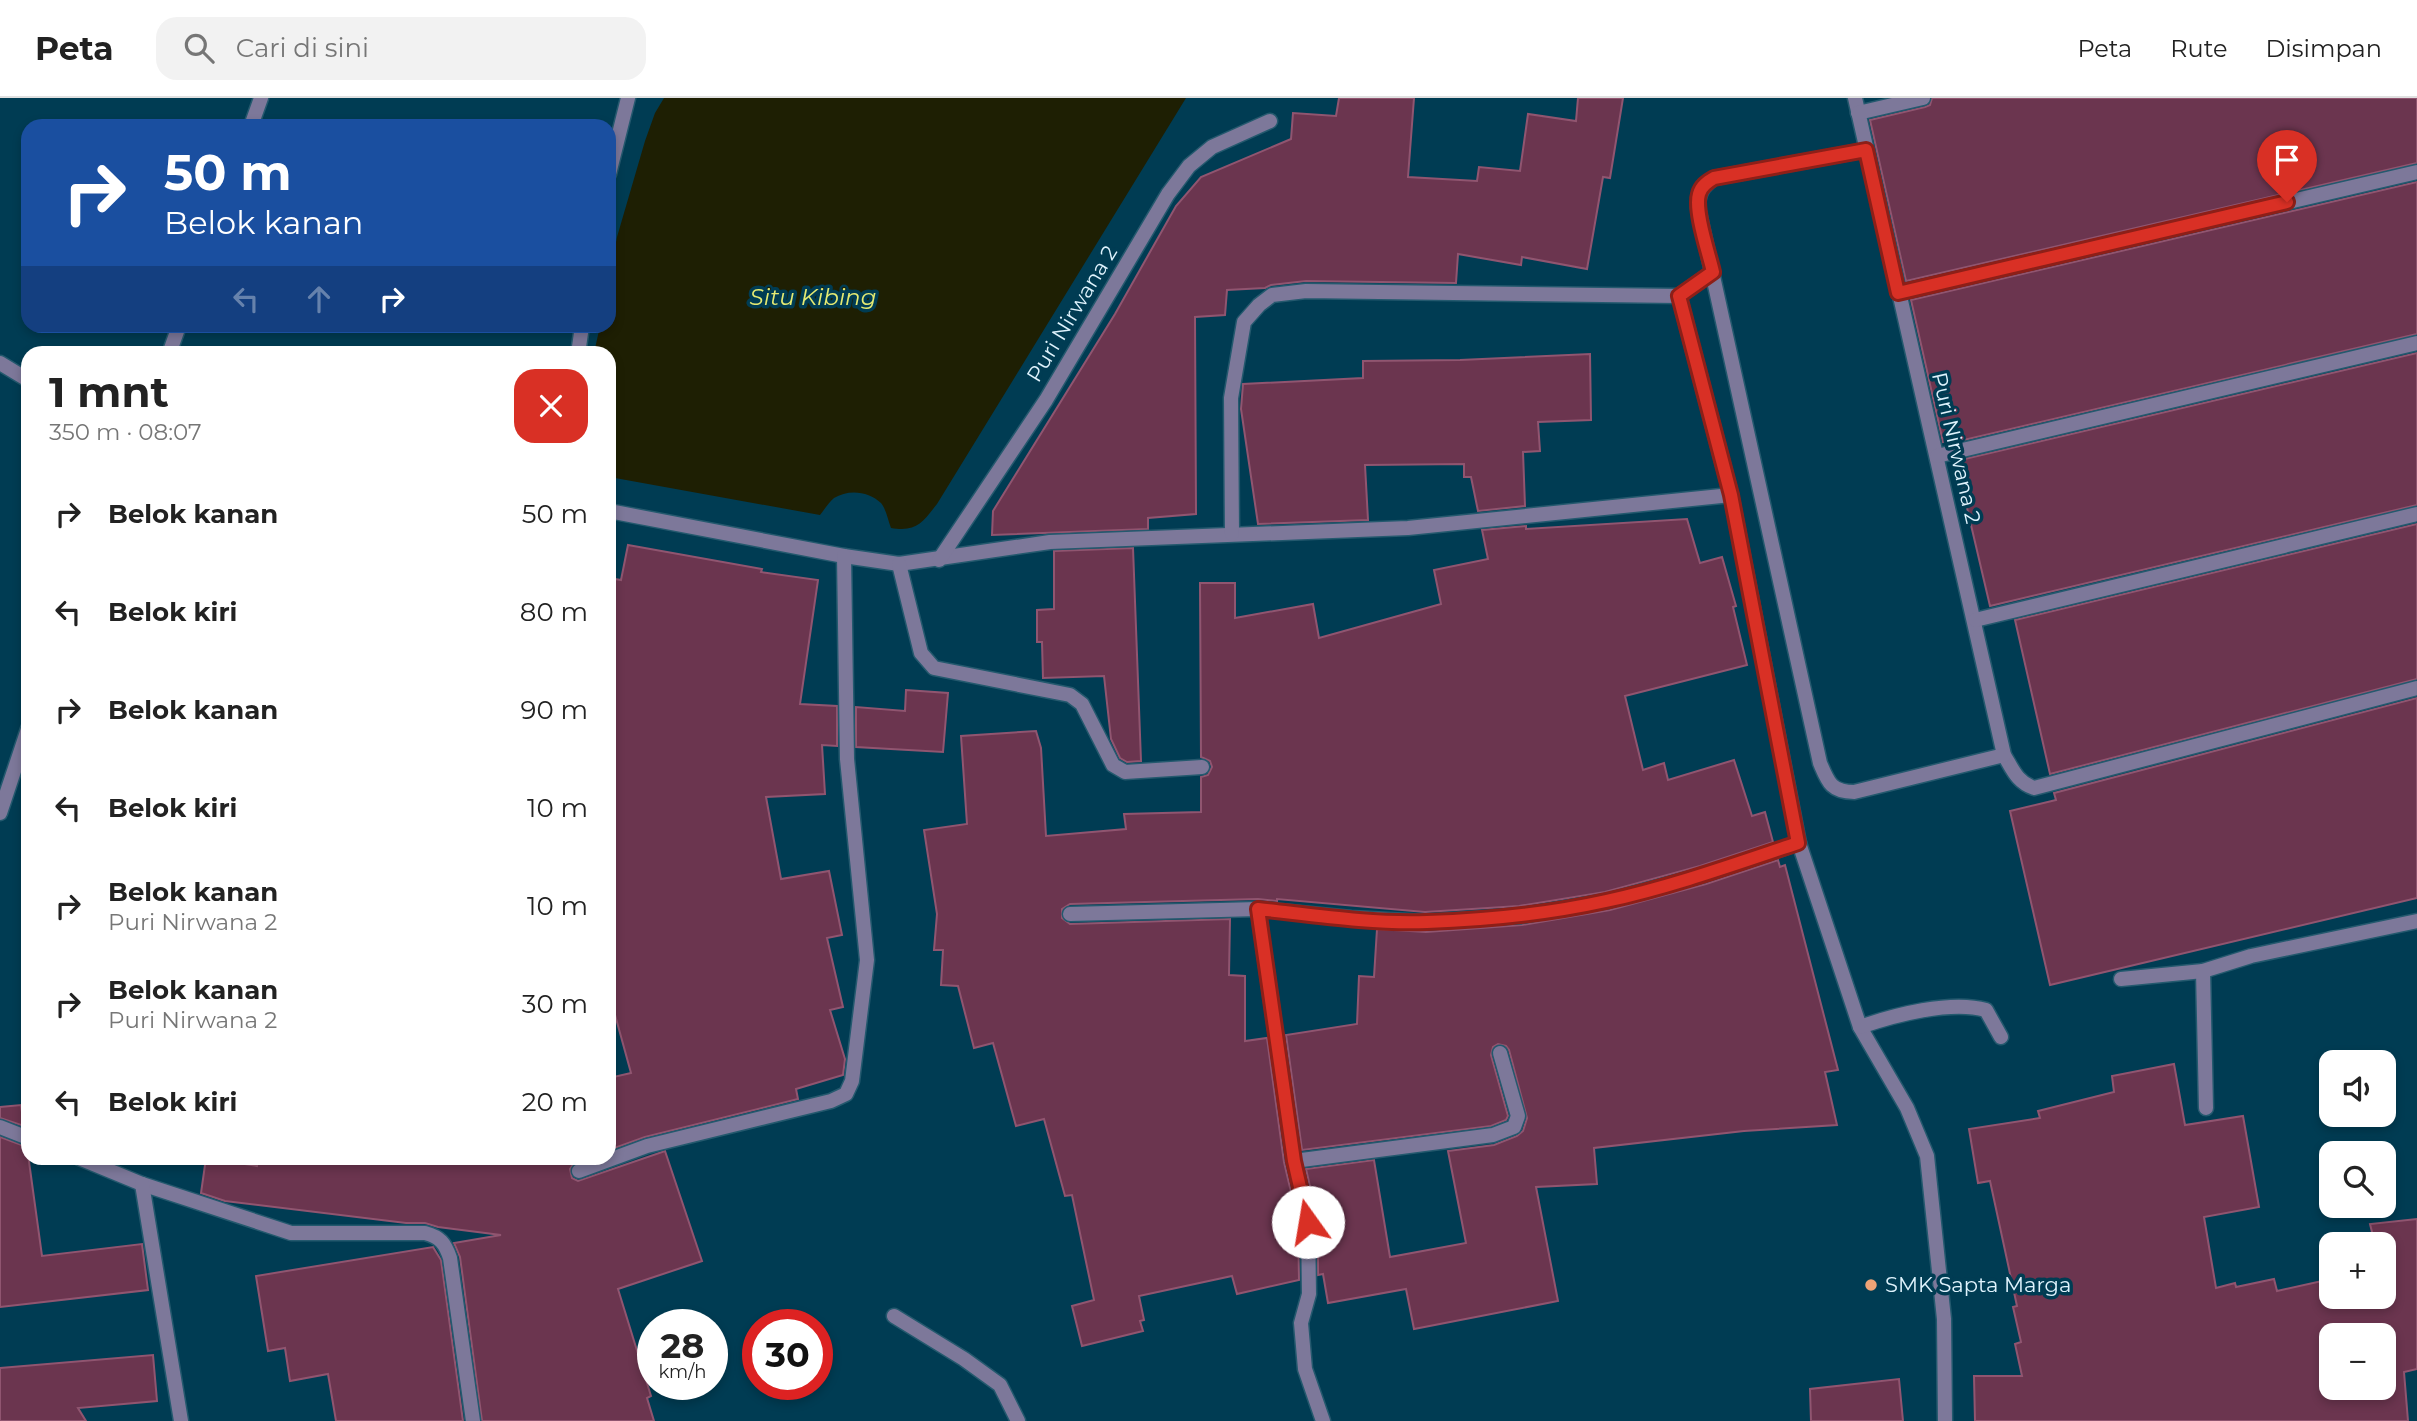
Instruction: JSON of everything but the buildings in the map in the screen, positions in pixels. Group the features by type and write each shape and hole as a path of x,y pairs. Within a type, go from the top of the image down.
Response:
{"street":[{"path":"254,119 261,98"},
{"path":"616,146 628,98"},
{"path":"1856,105 1923,98"},
{"name":"Puri Nirwana 2","path":"1856,105 2004,755 2016,778 2034,788 2417,688"},
{"name":"Puri Nirwana 2","path":"939,560 1046,400 1155,216 1189,166 1212,147 1270,121"},
{"path":"1866,150 1714,178 1704,185 1698,196 1820,763 1829,782 1841,792 1854,792 2004,755"},
{"path":"1898,293 2417,172"},
{"path":"1232,534 1231,398 1238,350 1244,323 1259,304 1272,295 1306,291 1679,296 1713,272"},
{"path":"1679,296 1731,495 1798,843 1860,1027 1907,1108 1927,1156 1944,1319 1945,1421"},
{"path":"1937,456 2417,343"},
{"path":"0,363 21,376"},
{"path":"616,512 844,556 900,564 1050,542 1408,528 1731,495"},
{"path":"1975,620 2417,514"},
{"path":"616,1157 647,1146 831,1101 846,1094 852,1081 867,960 847,759 844,556"},
{"path":"900,564 921,653 934,668 1070,695 1082,704 1113,765 1125,772 1202,767"},
{"path":"0,813 21,751"},
{"path":"1070,914 1258,909 1425,922 1520,916 1619,898 1703,875 1798,843"},
{"path":"1258,909 1294,1161 1308,1222 1309,1294 1301,1324 1305,1369 1323,1421"},
{"path":"2121,979 2203,971 2251,956 2417,922"},
{"path":"2203,971 2206,1108"},
{"path":"1860,1027 1894,1015 1972,1006 1986,1010 2001,1037"},
{"path":"1294,1161 1493,1135 1509,1130 1517,1123 1518,1116 1500,1054"},
{"path":"0,1127 21,1135"},
{"path":"96,1165 142,1184 292,1233 425,1233 438,1237 450,1258 473,1421"},
{"path":"579,1171 595,1165"},
{"path":"142,1184 181,1421"},
{"path":"894,1316 964,1359 1000,1385 1018,1421"}],"water":[{"name":"Situ Kibing","path":"664,98 1186,98 937,504 918,525 907,529 891,528 881,503 865,494 852,492 840,495 832,500 820,515 616,478 616,346 596,346 598,333 616,333 616,242 655,113"}],"place":[{"name":"SMK Sapta Marga","path":"1871,1285"}],"route":[{"path":"1308,1222 1294,1161 1258,909 1425,922 1520,916 1607,901 1703,875 1798,843 1731,495 1679,296 1713,272 1699,208 1698,196 1704,185 1714,178 1866,150 1898,293 2287,202"}]}
